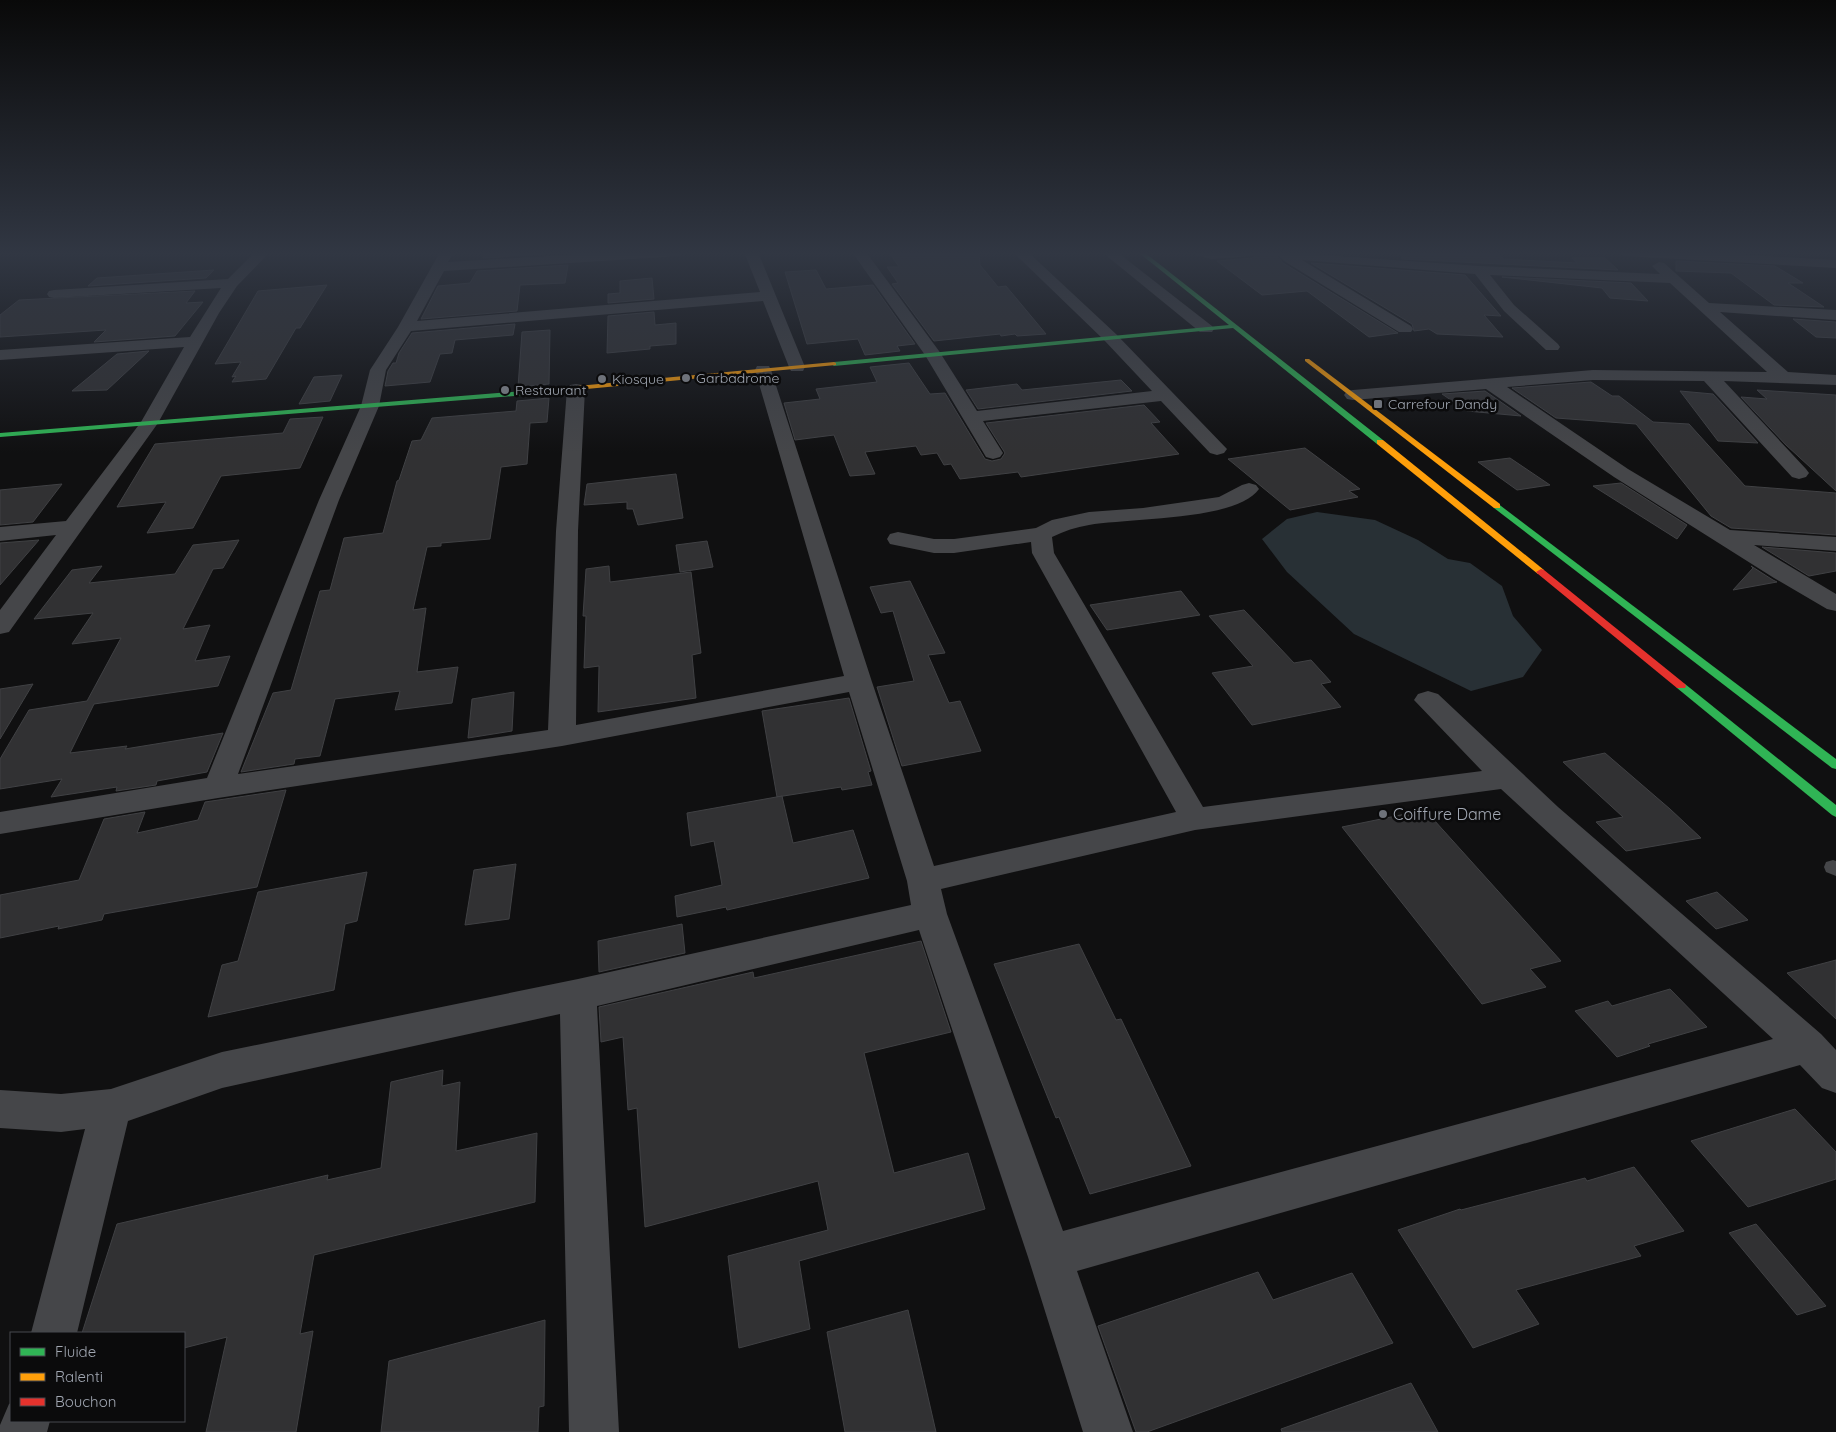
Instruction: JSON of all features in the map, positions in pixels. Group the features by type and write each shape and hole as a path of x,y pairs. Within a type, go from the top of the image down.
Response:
{"main road":[{"path":"1226,319 1836,812"},
{"path":"0,434 576,389 1235,326"},
{"path":"1298,353 1836,766"}],"street":[{"path":"0,627 149,423 207,319"},
{"path":"218,787 329,500 370,406 378,370 411,319"},
{"path":"406,327 502,319"},
{"path":"778,319 798,367"},
{"path":"907,319 933,354 992,453"},
{"path":"1090,319 1217,449"},
{"path":"1193,319 1206,329"},
{"path":"1388,319 1405,329"},
{"path":"1521,319 1552,347"},
{"path":"1718,319 1783,377"},
{"path":"0,355 194,342"},
{"path":"763,370 927,897 1108,1432"},
{"path":"1353,395 1593,375 1708,375 1836,380"},
{"path":"1708,375 1799,473"},
{"path":"1490,384 1621,473 1782,573 1836,604"},
{"path":"562,737 567,531 576,389"},
{"path":"972,417 1165,395"},
{"path":"898,539 934,546 954,546 1041,534 1060,525 1089,518 1143,514 1224,503 1249,489"},
{"path":"0,534 73,527"},
{"path":"1041,534 1044,553 1195,820"},
{"path":"1725,536 1836,544"},
{"path":"0,823 218,787 562,737 859,682"},
{"path":"1428,700 1507,778 1808,1046 1836,1075"},
{"path":"0,1109 61,1113 111,1108 222,1070 578,994 1195,820 1507,778"},
{"path":"578,994 594,1432"},
{"path":"1050,1257 1808,1046"},
{"path":"54,1332 111,1108"}],"shaded area":[{"path":"1317,512 1375,520 1418,540 1448,559 1470,563 1502,586 1513,616 1542,650 1523,677 1471,691 1354,634 1287,572 1262,539 1287,519"}],"building":[{"path":"0,319 189,319 175,336 94,342 106,330 0,337"},
{"path":"242,319 306,319 300,328 296,328 266,379 232,382 236,376 232,377 241,362 215,364"},
{"path":"608,319 655,319 655,325 676,323 676,344 650,346 650,349 607,353"},
{"path":"799,319 897,319 915,344 897,346 900,351 865,355 858,339 807,344"},
{"path":"918,319 1033,319 1046,334 1001,336 1000,334 934,341"},
{"path":"1345,319 1375,319 1398,333 1369,337"},
{"path":"1403,319 1487,319 1503,337 1437,334 1429,329 1414,331 1412,324"},
{"path":"1793,319 1836,322 1836,338 1816,337"},
{"path":"515,324 513,335 455,340 452,353 440,354 430,382 385,386 388,371 393,363 396,363 399,353 412,333"},
{"path":"550,330 549,384 518,387 522,332"},
{"path":"149,351 107,390 72,391 117,354"},
{"path":"909,363 930,394 945,393 985,459 992,461 1001,459 1005,453 986,423 1144,405 1160,422 1151,423 1179,454 1021,477 1018,472 960,479 951,464 944,465 937,453 921,455 916,446 865,452 875,474 850,476 834,435 795,440 784,403 820,399 816,389 877,382 870,367"},
{"path":"342,375 330,401 299,404 314,377"},
{"path":"1121,380 1132,391 978,409 966,390 1017,384 1022,390"},
{"path":"1591,382 1612,396 1619,396 1653,422 1689,424 1745,486 1836,493 1836,535 1731,528 1711,516 1636,424 1556,418 1512,388"},
{"path":"1757,390 1836,395 1836,491 1786,445 1741,397 1767,399"},
{"path":"1485,391 1521,416 1467,411 1442,394"},
{"path":"1680,391 1713,394 1758,443 1718,441"},
{"path":"549,398 547,422 530,423 527,464 501,467 490,539 441,543 441,546 427,547 413,610 426,608 417,672 458,667 452,703 395,710 400,691 335,699 320,756 295,759 294,764 241,772 273,693 291,690 320,591 330,590 344,538 383,533 397,481 399,480 412,441 421,440 432,418 516,411 517,401"},
{"path":"323,417 300,468 221,476 193,528 147,533 166,502 117,507 155,444 283,433 290,419"},
{"path":"1305,448 1360,489 1349,491 1358,497 1290,510 1228,459"},
{"path":"1510,458 1550,485 1517,490 1478,462"},
{"path":"676,474 683,518 638,525 633,509 627,509 627,502 584,505 587,484"},
{"path":"1621,483 1687,525 1677,539 1593,486"},
{"path":"62,484 33,522 0,525 0,490"},
{"path":"39,540 0,585 0,543"},
{"path":"239,540 223,568 213,569 183,629 210,625 195,661 230,656 218,686 94,704 70,753 127,746 125,749 223,733 207,772 157,781 156,785 116,791 117,787 51,797 62,779 0,789 0,759 29,710 87,701 121,638 72,644 93,613 34,619 72,570 102,566 89,583 175,574 193,545"},
{"path":"707,541 713,567 680,572 676,545"},
{"path":"1762,547 1836,553 1836,571 1809,576"},
{"path":"609,566 610,582 691,572 701,653 692,655 696,698 598,712 599,666 584,668 586,616 583,616 586,569"},
{"path":"1751,566 1777,582 1733,590 1753,568"},
{"path":"910,581 945,653 928,655 949,703 960,701 981,751 902,766 877,687 914,681 893,611 881,613 870,587"},
{"path":"1181,591 1200,615 1107,630 1090,605"},
{"path":"1244,610 1294,663 1311,660 1331,682 1321,684 1341,707 1252,725 1212,673 1253,666 1209,616"},
{"path":"33,684 0,739 0,689"},
{"path":"514,692 512,731 468,738 472,699"},
{"path":"849,698 871,771 868,772 872,785 842,790 841,787 777,797 762,711"},
{"path":"1605,753 1701,838 1626,851 1596,822 1623,817 1563,762"},
{"path":"286,790 257,887 104,914 102,920 58,929 59,926 0,938 0,895 79,880 104,819 145,812 137,833 198,820 205,802"},
{"path":"782,796 793,843 853,830 869,878 727,910 726,907 677,917 675,896 722,885 714,841 691,846 687,813"},
{"path":"1425,810 1561,961 1530,969 1546,987 1482,1004 1342,827"},
{"path":"516,864 509,919 465,925 474,870"},
{"path":"367,872 357,921 345,924 334,990 208,1017 222,965 238,961 258,892"},
{"path":"1717,892 1748,920 1716,929 1686,901"},
{"path":"682,924 685,953 599,972 598,941"},
{"path":"921,941 951,1032 864,1053 894,1173 968,1153 985,1209 799,1261 810,1329 739,1348 728,1256 828,1230 818,1181 645,1227 637,1108 628,1110 623,1037 601,1042 599,1007 753,972 754,978"},
{"path":"1079,944 1116,1020 1121,1019 1191,1166 1090,1194 1059,1117 1056,1118 994,964"},
{"path":"1836,960 1836,1019 1787,973"},
{"path":"1670,989 1707,1027 1648,1044 1650,1046 1617,1057 1575,1011 1608,1001 1612,1006"},
{"path":"443,1070 442,1086 460,1082 456,1151 537,1133 535,1202 314,1255 300,1334 313,1331 296,1432 206,1432 227,1337 185,1348 185,1332 82,1332 117,1224 328,1175 327,1180 381,1168 391,1082"},
{"path":"1795,1109 1836,1152 1836,1179 1748,1207 1691,1141"},
{"path":"1634,1167 1684,1231 1634,1246 1641,1256 1516,1290 1539,1324 1473,1348 1398,1230 1460,1209 1585,1178 1587,1181"},
{"path":"1756,1224 1826,1306 1797,1315 1729,1233"},
{"path":"1258,1272 1273,1300 1352,1273 1393,1343 1147,1432 1136,1432 1098,1326"},
{"path":"908,1310 936,1432 845,1432 827,1332"},
{"path":"545,1320 544,1406 539,1407 538,1432 381,1432 389,1361"},
{"path":"1411,1383 1438,1432 1282,1432 1281,1429"}],"traffic: fast":[{"path":"1225,319 1380,442"},
{"path":"834,364 1235,326"},
{"path":"0,435 524,393"},
{"path":"1497,506 1836,765"},
{"path":"1681,686 1836,812"}],"traffic: slow":[{"path":"1307,360 1497,506"},
{"path":"524,393 834,364"},
{"path":"1380,442 1541,572"}],"traffic: jam":[{"path":"1541,572 1681,686"}],"place":[{"name":"Garbadrome","path":"686,378"},
{"name":"Kiosque","path":"602,379"},
{"name":"Restaurant","path":"505,390"},
{"name":"Carrefour Dandy","path":"1378,404"},
{"name":"Coiffure Dame","path":"1383,814"}]}
